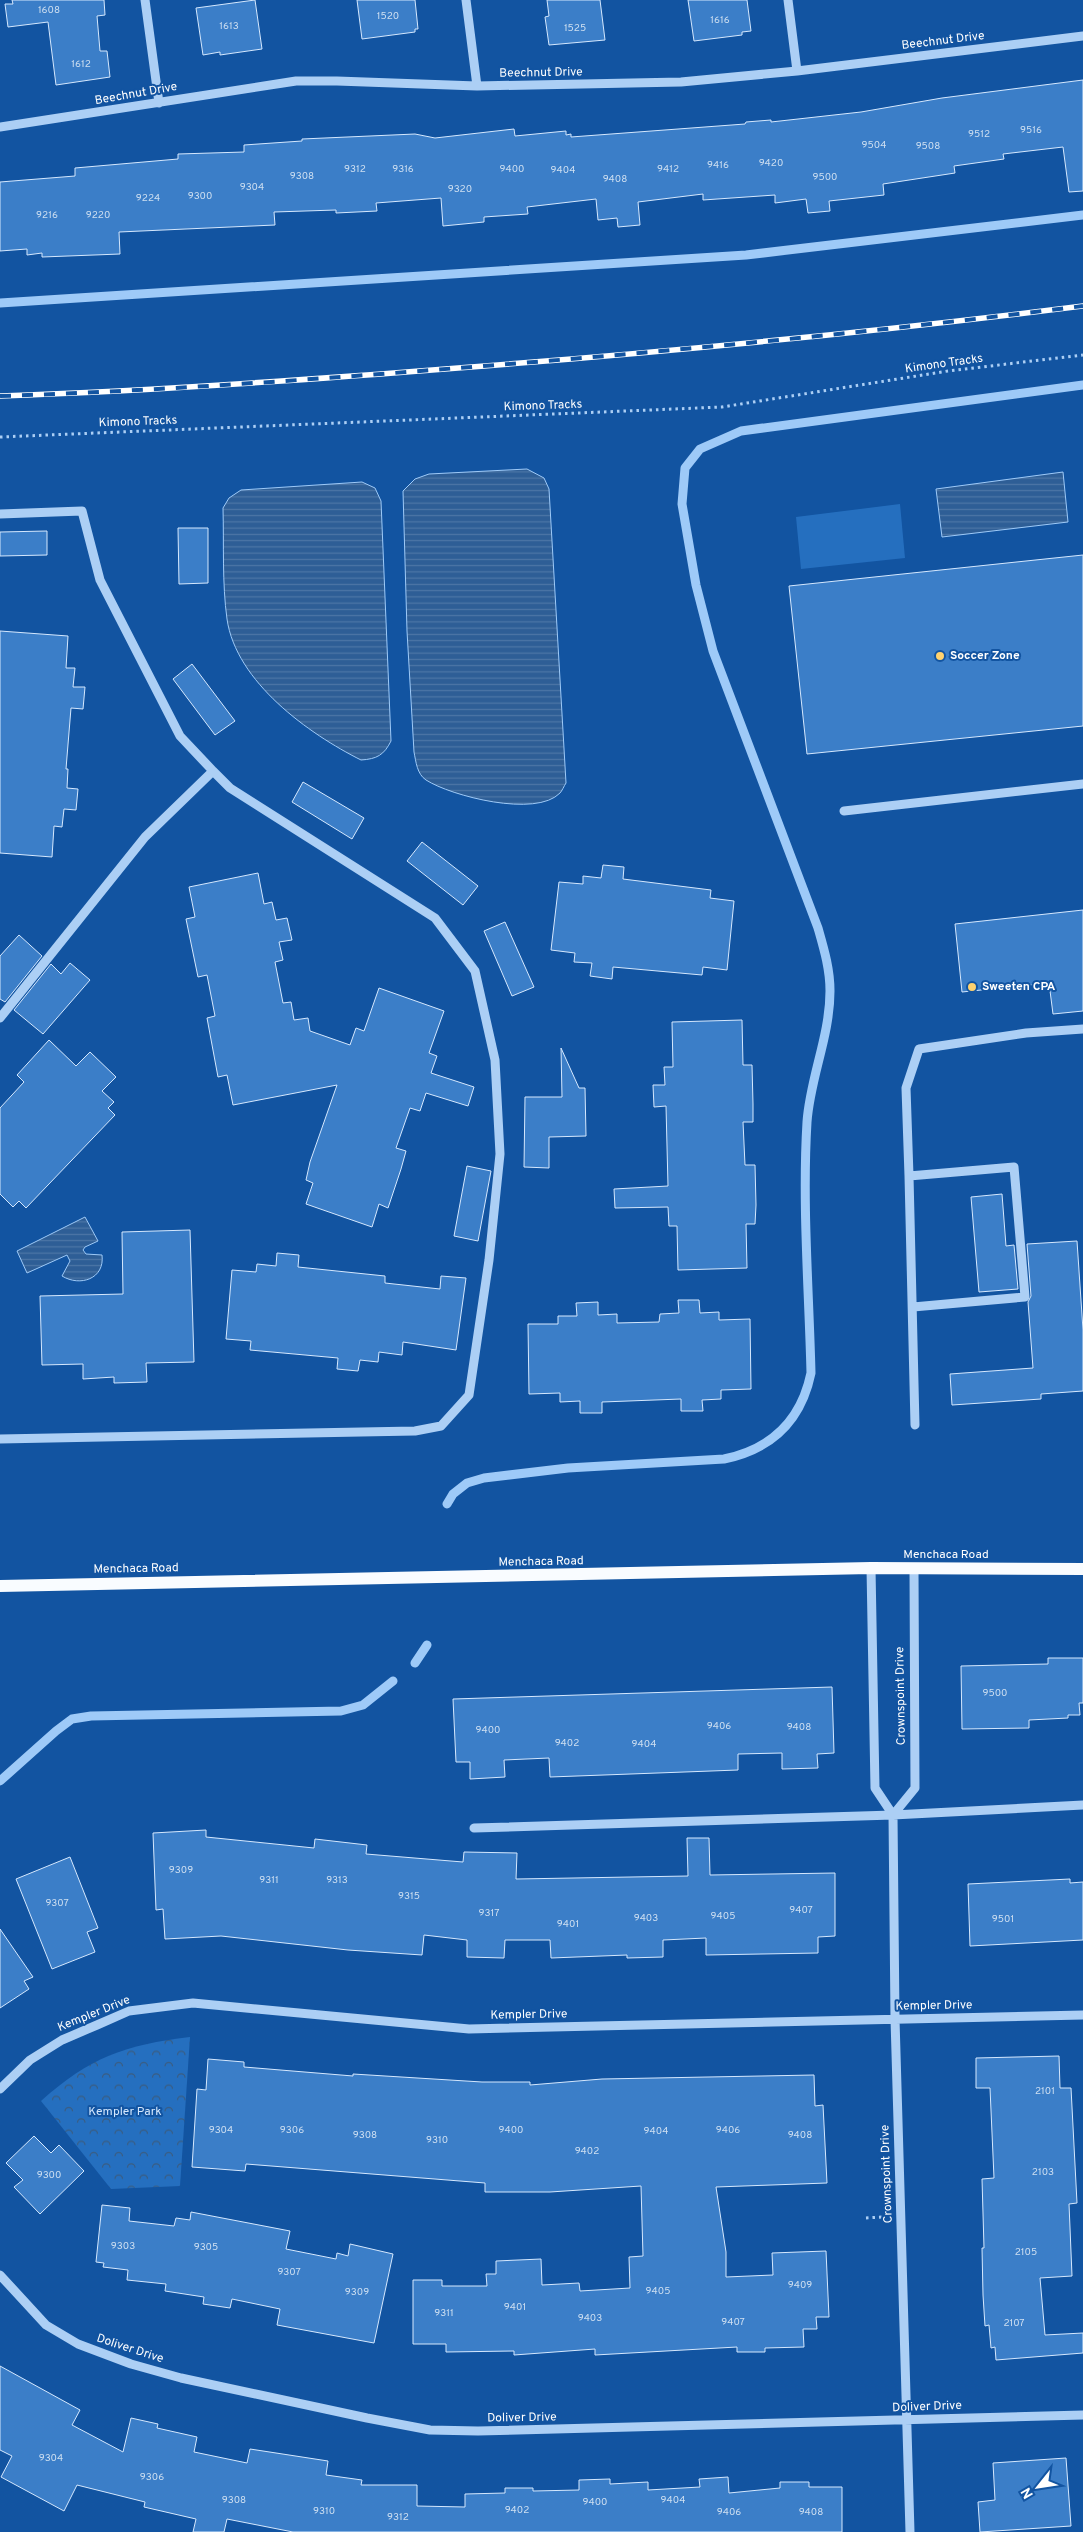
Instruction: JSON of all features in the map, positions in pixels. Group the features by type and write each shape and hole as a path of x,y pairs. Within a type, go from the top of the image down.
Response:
{"main road":[{"name":"Menchaca Road","path":"0,1586 871,1568 1083,1569"}],"street":[{"path":"145,0 159,102"},
{"path":"466,0 477,86"},
{"path":"788,0 797,72"},
{"name":"Beechnut Drive","path":"0,127 296,81 477,86 681,82 797,72 1083,36"},
{"path":"0,514 82,511 100,580 180,736 230,788 435,918 475,971 495,1060 500,1154 489,1260 469,1395 441,1426 415,1431 0,1438"},
{"path":"0,1018 145,837 213,771"},
{"path":"844,811 1083,784"},
{"path":"915,1425 906,1088 919,1049 1026,1033 1083,1029"},
{"path":"909,1176 1014,1167 1025,1297 913,1307"},
{"path":"871,1568 875,1788 893,1815"},
{"name":"Crownspoint Drive","path":"910,2532 895,2019 893,1815 915,1788 914,1569"},
{"path":"474,1828 893,1815 1083,1805"},
{"name":"Kempler Drive","path":"0,2089 30,2060 62,2040 129,2011 193,2003 469,2029 1083,2015"},
{"name":"Doliver Drive","path":"0,2276 46,2325 78,2344 131,2364 181,2378 430,2430 478,2431 1083,2415"}],"path":[{"name":"Kimono Tracks","path":"0,437 722,408 948,371 1083,355"}],"green space":[{"path":"900,504 905,558 801,569 796,517"},
{"name":"Kempler Park","path":"190,2037 180,2186 111,2189 41,2101 76,2074 110,2056 146,2044"}],"shaded area":[{"path":"527,469 544,478 549,489 566,783 560,793 548,800 532,804 514,804 473,798 454,792 426,780 417,768 414,752 407,631 403,491 415,479 429,474"},
{"path":"1063,472 1068,522 942,537 936,489"},
{"path":"362,482 375,488 381,501 391,741 386,750 379,755 371,759 361,760 319,736 298,721 260,684 244,664 233,642 225,605 223,508 229,498 241,490"},
{"path":"85,1217 98,1241 85,1247 83,1250 86,1254 102,1255 100,1270 95,1275 83,1281 76,1281 62,1276 70,1261 67,1255 27,1273 17,1251"}],"building":[{"path":"12,0 104,0 105,15 97,16 100,51 107,51 110,77 56,85 48,22 8,27 5,4 13,4"},
{"path":"255,0 262,49 220,55 220,52 203,55 196,8"},
{"path":"357,0 415,0 418,29 415,29 415,32 362,39"},
{"path":"547,0 600,0 605,40 549,45 545,17 549,16"},
{"path":"688,0 747,0 751,31 742,32 742,35 694,41"},
{"path":"1083,80 1083,191 1069,192 1063,147 1003,154 1004,159 954,166 955,173 883,184 884,195 829,201 830,211 808,213 806,199 775,203 775,195 703,200 703,194 638,202 640,225 618,227 617,218 598,220 596,199 527,207 528,214 484,217 484,222 443,226 441,198 376,203 377,211 336,213 336,210 274,212 275,225 119,232 120,254 42,257 42,253 27,255 27,249 0,251 0,182 75,176 75,168 178,159 178,154 244,152 244,145 302,141 302,139 415,134 435,138 514,129 515,136 566,131 566,135 571,134 571,137 745,124 746,122 771,120 771,122 861,112 942,98"},
{"path":"178,528 208,528 208,583 179,584"},
{"path":"47,531 47,555 0,556 0,532"},
{"name":"Soccer Zone","path":"1083,555 1083,726 807,754 789,586"},
{"path":"0,631 68,636 66,668 75,668 73,687 85,687 83,709 71,708 66,769 68,769 67,788 78,789 76,810 64,809 62,827 54,826 52,857 0,853"},
{"path":"192,664 235,721 215,735 173,679"},
{"path":"303,782 364,818 352,839 292,802"},
{"path":"422,842 478,886 463,905 407,861"},
{"path":"603,865 624,867 623,879 711,890 710,898 734,901 727,970 703,967 702,975 613,967 612,979 590,976 592,963 574,962 575,953 551,950 559,882 583,884 583,876 601,878"},
{"path":"258,873 264,904 272,902 276,920 287,918 292,940 279,942 283,960 275,962 283,1003 291,1002 294,1020 308,1018 310,1031 350,1045 356,1028 364,1031 379,988 444,1011 429,1053 437,1056 431,1073 474,1087 468,1106 426,1093 420,1111 410,1108 396,1148 406,1151 401,1169 388,1208 379,1204 372,1227 306,1204 313,1183 306,1180 310,1162 337,1085 233,1105 227,1075 218,1077 207,1018 215,1016 207,975 198,977 186,919 195,917 189,887"},
{"path":"1083,910 1083,1011 1053,1014 1049,983 962,992 955,924"},
{"path":"505,922 534,987 512,996 484,931"},
{"path":"19,935 42,956 5,1002 0,999 0,956"},
{"path":"70,963 90,980 43,1034 14,1010 51,964 61,974"},
{"path":"742,1020 743,1065 752,1065 753,1104 753,1122 743,1122 745,1165 755,1165 756,1205 755,1224 746,1224 747,1268 678,1270 677,1226 669,1226 668,1207 615,1208 614,1189 668,1186 666,1106 654,1107 653,1085 665,1085 664,1067 673,1067 672,1022"},
{"path":"49,1040 76,1066 90,1052 116,1077 102,1091 114,1102 108,1108 115,1115 26,1208 19,1201 13,1207 0,1194 0,1108 24,1082 17,1075"},
{"path":"561,1048 579,1088 585,1088 586,1136 549,1137 549,1168 524,1167 525,1097 562,1097"},
{"path":"467,1166 491,1171 478,1241 454,1236"},
{"path":"1002,1194 1006,1246 1014,1245 1018,1289 979,1292 971,1197"},
{"path":"190,1230 194,1362 146,1363 147,1382 114,1383 114,1377 83,1379 83,1364 42,1365 40,1296 123,1294 122,1232"},
{"path":"1077,1241 1083,1330 1083,1391 1041,1394 1041,1399 952,1405 950,1374 1033,1368 1028,1302 1031,1296 1027,1244"},
{"path":"277,1253 299,1255 298,1267 385,1276 385,1283 440,1289 441,1276 466,1278 456,1350 403,1342 402,1355 379,1352 378,1362 360,1360 358,1371 337,1369 338,1358 250,1350 251,1341 226,1339 232,1270 256,1272 257,1264 276,1266"},
{"path":"678,1300 699,1300 700,1313 719,1312 719,1320 750,1319 751,1389 721,1390 721,1399 702,1400 703,1411 681,1411 681,1399 602,1402 602,1413 580,1413 580,1401 560,1402 560,1393 529,1394 528,1324 558,1324 558,1316 577,1316 576,1303 598,1302 598,1315 617,1314 617,1323 659,1322 660,1314 679,1313"},
{"path":"1048,1658 1083,1658 1083,1703 1079,1703 1080,1715 1068,1715 1068,1718 1029,1720 1029,1728 962,1729 961,1666 1048,1664"},
{"path":"832,1687 834,1753 817,1754 818,1768 782,1769 782,1753 738,1754 738,1770 550,1777 549,1758 504,1760 505,1777 470,1779 470,1762 456,1762 453,1699"},
{"path":"206,1830 206,1837 314,1848 315,1839 367,1845 366,1854 463,1862 464,1852 517,1853 516,1879 688,1876 687,1838 709,1838 710,1875 835,1873 835,1936 818,1937 818,1953 706,1955 706,1938 663,1940 663,1957 627,1958 627,1955 551,1958 550,1940 505,1940 504,1958 467,1957 467,1940 424,1935 422,1955 348,1950 221,1936 165,1939 163,1909 156,1910 153,1833"},
{"path":"70,1857 98,1928 87,1932 95,1952 52,1969 16,1879"},
{"path":"1070,1879 1070,1883 1083,1882 1083,1940 970,1946 968,1884"},
{"path":"0,1929 33,1977 24,1981 29,1989 0,2008"},
{"path":"1059,2056 1060,2088 1071,2088 1077,2203 1069,2204 1072,2276 1040,2278 1045,2335 1083,2333 1083,2353 996,2360 995,2347 991,2348 989,2325 985,2326 983,2295 982,2179 994,2178 990,2088 976,2088 976,2058"},
{"path":"208,2059 244,2062 244,2067 353,2076 353,2074 482,2082 530,2082 530,2085 602,2079 814,2075 815,2106 823,2105 827,2183 716,2187 726,2252 726,2277 773,2275 772,2253 826,2251 829,2317 816,2317 817,2329 803,2329 804,2347 765,2348 765,2352 737,2352 737,2347 595,2355 595,2349 514,2355 514,2351 446,2352 446,2344 413,2344 413,2280 442,2280 442,2286 487,2286 486,2274 496,2274 496,2261 541,2259 542,2285 579,2283 580,2291 630,2288 629,2257 643,2256 641,2186 550,2192 485,2192 485,2183 246,2164 245,2171 192,2167 197,2089 206,2090"},
{"path":"34,2136 51,2153 59,2145 84,2171 40,2214 14,2187 23,2180 6,2163"},
{"path":"102,2205 130,2208 129,2221 174,2226 176,2218 190,2220 191,2212 290,2231 286,2249 336,2259 337,2253 348,2256 350,2244 393,2254 374,2343 277,2325 280,2309 232,2299 230,2308 203,2304 204,2297 165,2291 166,2284 127,2280 128,2270 103,2267 104,2263 96,2262"},
{"path":"0,2366 80,2410 72,2425 123,2452 131,2418 158,2424 157,2428 197,2437 194,2452 247,2463 250,2449 328,2461 326,2475 362,2480 361,2485 417,2485 417,2506 465,2507 465,2494 505,2493 505,2488 533,2488 533,2491 579,2490 579,2480 610,2479 610,2484 648,2482 648,2490 700,2487 699,2479 728,2477 729,2493 780,2488 780,2482 809,2482 809,2487 842,2487 842,2532 293,2532 227,2519 224,2532 193,2532 196,2519 144,2507 145,2502 77,2485 64,2511 1,2477 12,2456 0,2450"},
{"path":"1066,2458 1071,2526 980,2532 978,2502 995,2500 993,2463"}],"waterway":[{"path":"0,303 746,255 1083,215"},
{"path":"447,1504 453,1494 467,1483 484,1478 568,1468 724,1459 741,1454 770,1440 792,1419 800,1405 811,1373 806,1216 807,1122 812,1089 827,1024 830,991 829,975 818,928 713,651 696,585 682,504 685,468 700,449 741,431 1083,385"},
{"path":"415,1663 427,1645"},
{"path":"0,1781 72,1719 91,1716 341,1711 363,1705 393,1681"}],"railway":[{"path":"0,396 229,385 536,362 849,333 1083,306"}],"place":[{"name":"Soccer Zone","path":"940,656"},
{"name":"Sweeten CPA","path":"972,987"}]}
